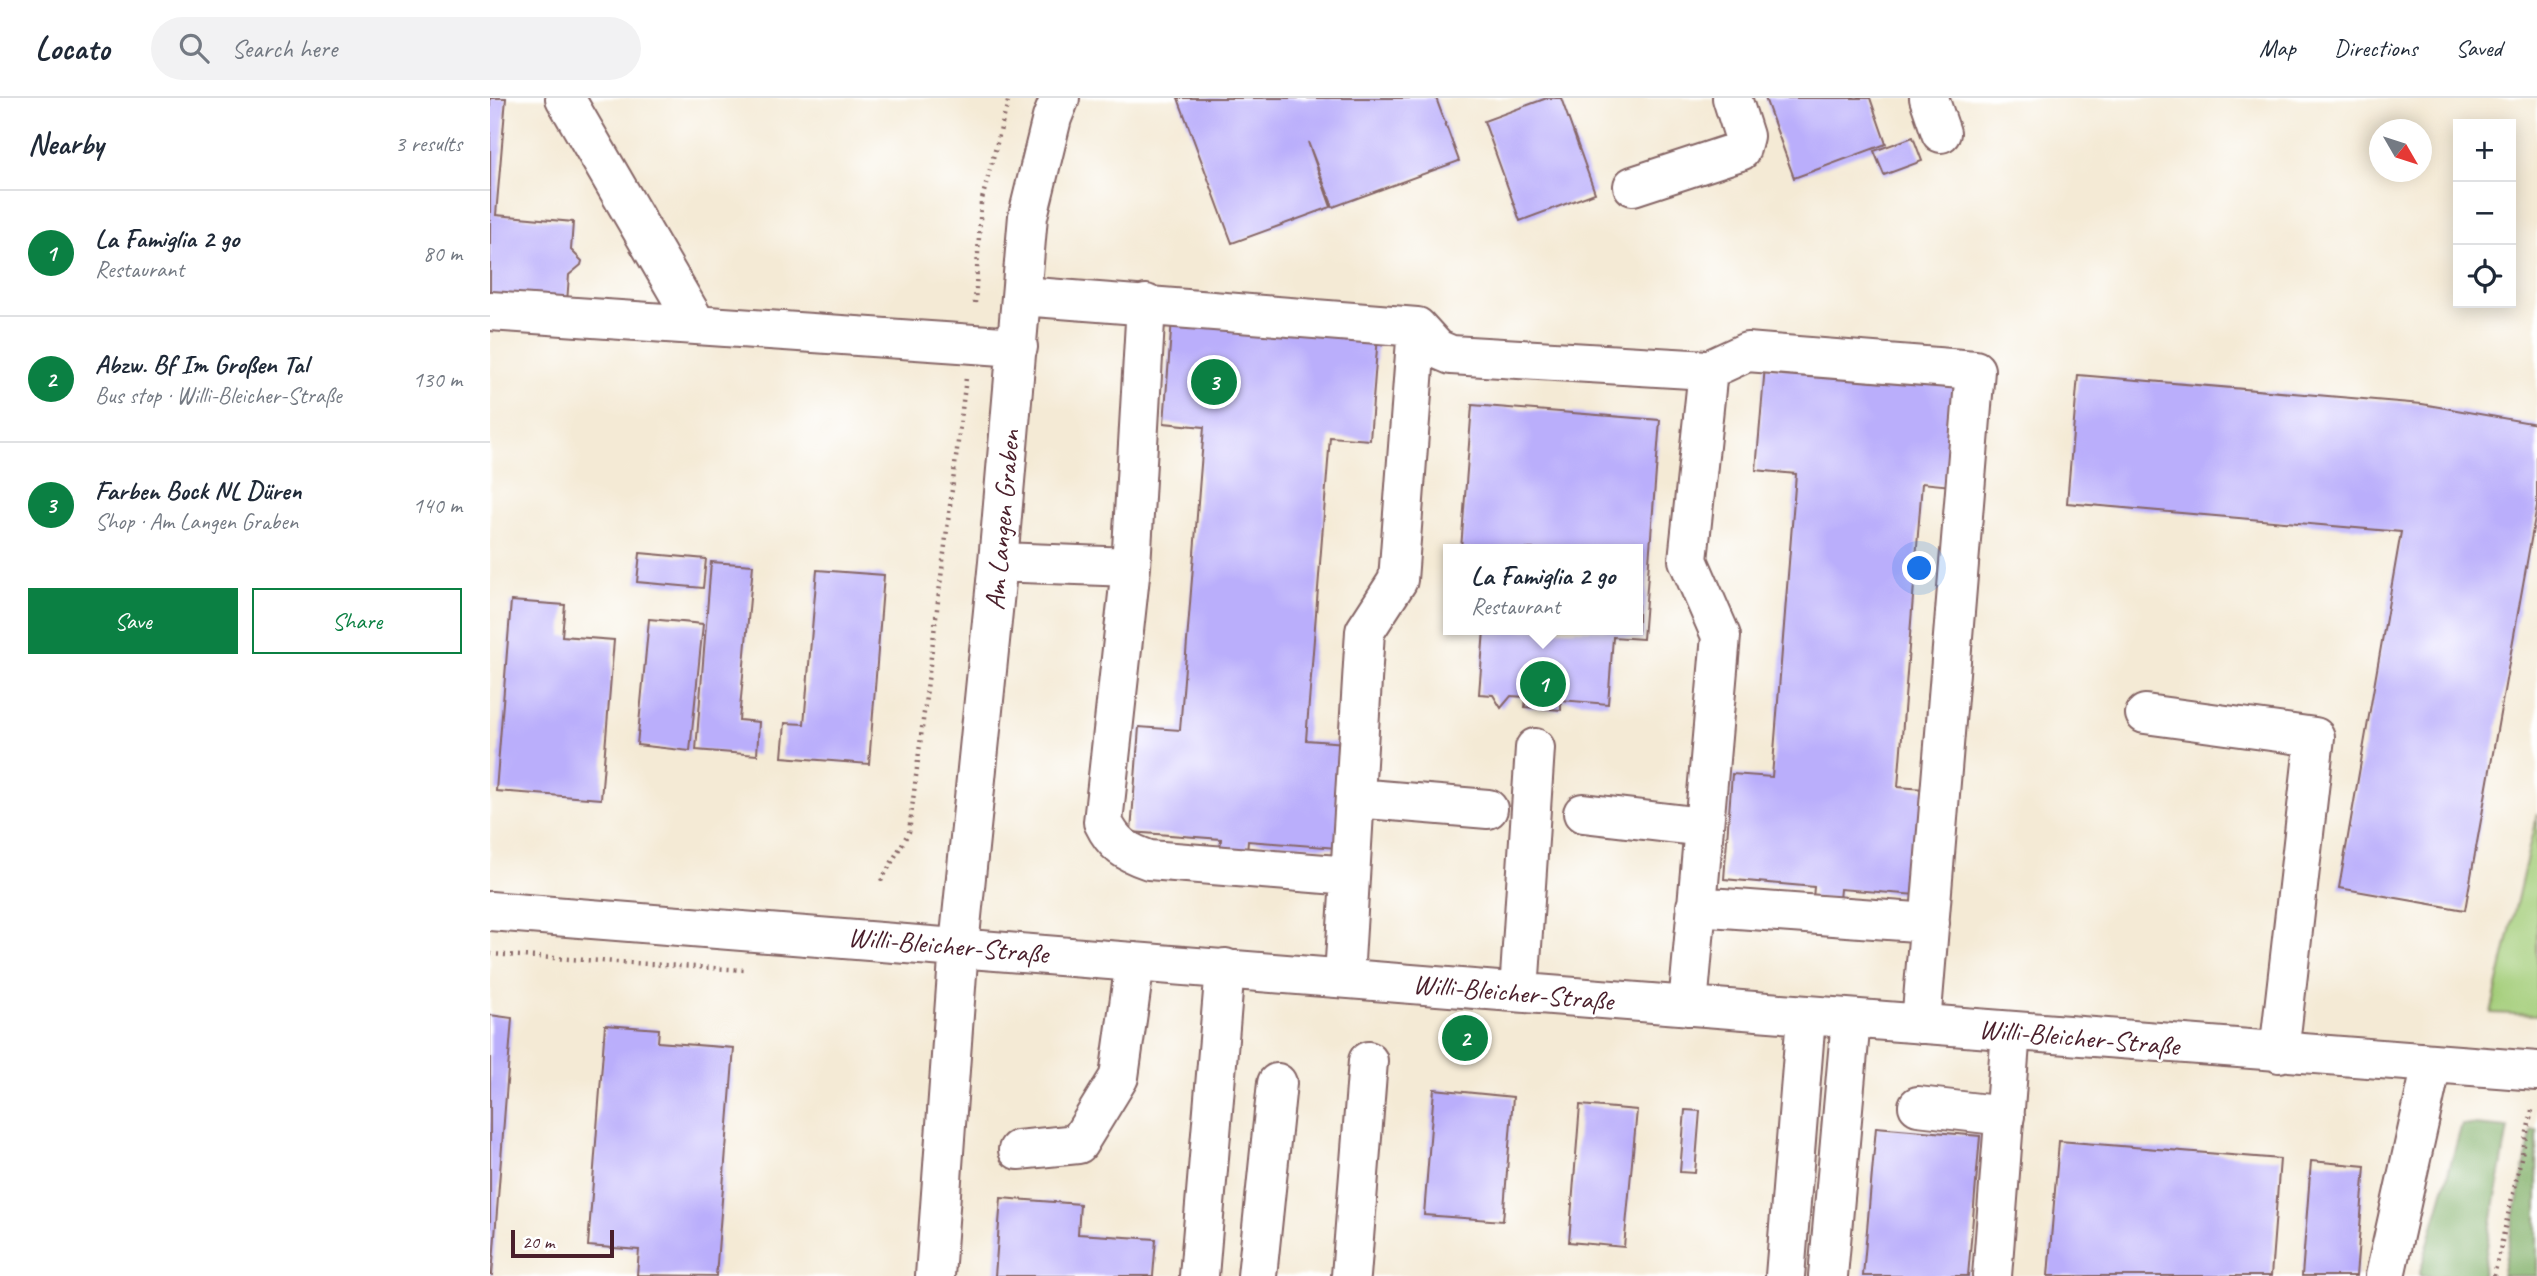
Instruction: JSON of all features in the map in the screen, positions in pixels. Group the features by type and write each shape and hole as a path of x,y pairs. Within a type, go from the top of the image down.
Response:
{"street":[{"path":"565,98 697,325"},
{"name":"Am Langen Graben","path":"935,1276 959,946 998,562 1028,216 1052,118 1060,98"},
{"path":"1633,186 1740,151 1744,136 1732,98"},
{"path":"1929,98 1941,133"},
{"path":"1022,296 1417,327 1437,349 1451,355 1708,370 1747,352 1975,370 1921,1024"},
{"path":"1146,304 1131,567 1103,822 1112,841 1126,852 1149,860 1350,876"},
{"path":"490,311 1018,347"},
{"path":"1344,977 1366,631 1398,580 1417,327"},
{"path":"1688,1006 1721,636 1688,560 1708,370"},
{"path":"998,562 1131,567"},
{"path":"2145,713 2315,737 2279,1053"},
{"path":"1519,992 1535,748"},
{"path":"1355,798 1488,809"},
{"path":"1583,813 1703,827"},
{"path":"1696,906 1930,923"},
{"name":"Willi-Bleicher-Straße","path":"490,911 1344,977 1806,1017 2432,1064 2535,1087"},
{"path":"1018,1150 1078,1144 1119,1077 1135,961"},
{"path":"1199,1276 1224,968"},
{"path":"1785,1276 1806,1017"},
{"path":"1828,1276 1851,1019"},
{"path":"1992,1276 2011,1031"},
{"path":"1351,1276 1368,1061"},
{"path":"2385,1276 2432,1064"},
{"path":"1257,1276 1277,1083"},
{"path":"1918,1106 2005,1116"}],"path":[{"path":"975,303 981,203 1010,98"},
{"path":"881,881 909,832 966,377"},
{"path":"490,954 752,970"},
{"path":"2494,1276 2535,1087"}],"green space":[{"path":"2537,813 2537,1015 2491,1013"},
{"path":"2462,1124 2508,1128 2482,1276 2419,1276"},
{"path":"2532,1130 2537,1130 2537,1276 2502,1276"}],"building":[{"path":"490,98 506,98 496,215 573,222 571,250 582,261 569,275 567,303 490,297"},
{"path":"1178,98 1436,98 1459,161 1333,207 1308,142 1331,207 1232,243"},
{"path":"1547,98 1561,98 1595,193 1520,221 1484,121"},
{"path":"1765,98 1870,98 1886,144 1794,178"},
{"path":"1913,137 1922,161 1884,175 1874,151"},
{"path":"1172,319 1378,335 1370,440 1330,437 1306,740 1346,743 1337,848 1248,841 1247,853 1220,851 1221,839 1131,832 1139,727 1180,730 1204,427 1164,423"},
{"path":"1765,366 1971,382 1962,487 1922,483 1898,787 1938,790 1930,896 1840,889 1839,900 1813,898 1814,887 1724,879 1732,774 1772,777 1796,474 1756,470"},
{"path":"2078,375 2422,404 2537,424 2537,506 2465,910 2339,888 2401,532 2067,503"},
{"path":"1472,405 1660,420 1643,639 1613,637 1608,704 1561,700 1561,710 1525,707 1526,697 1511,696 1501,708 1493,695 1479,694 1484,635 1643,635 1643,544 1461,544"},
{"path":"640,553 706,559 703,588 637,582"},
{"path":"711,562 753,565 739,720 759,722 757,755 696,750"},
{"path":"817,570 884,575 869,764 782,757 785,723 804,724"},
{"path":"511,601 565,605 562,636 614,640 601,799 496,791"},
{"path":"649,619 703,624 690,751 637,745"},
{"path":"490,1015 512,1018 492,1275 490,1275"},
{"path":"605,1025 659,1029 658,1042 734,1048 716,1276 637,1275 639,1250 588,1246"},
{"path":"1434,1089 1513,1097 1503,1221 1424,1215"},
{"path":"1580,1105 1637,1110 1624,1247 1569,1242"},
{"path":"1685,1110 1700,1111 1695,1173 1680,1172"},
{"path":"1876,1127 1980,1136 1968,1276 1863,1276"},
{"path":"2059,1141 2280,1159 2271,1276 2048,1276"},
{"path":"2311,1161 2365,1166 2356,1276 2302,1276"},
{"path":"1001,1198 1080,1204 1078,1234 1156,1239 1153,1276 995,1276"}],"place":[{"name":"Farben Bock NL Düren","path":"1214,382"},
{"name":"La Famiglia 2 go","path":"1543,684"},
{"name":"Abzw. Bf Im Großen Tal","path":"1465,1038"}]}
